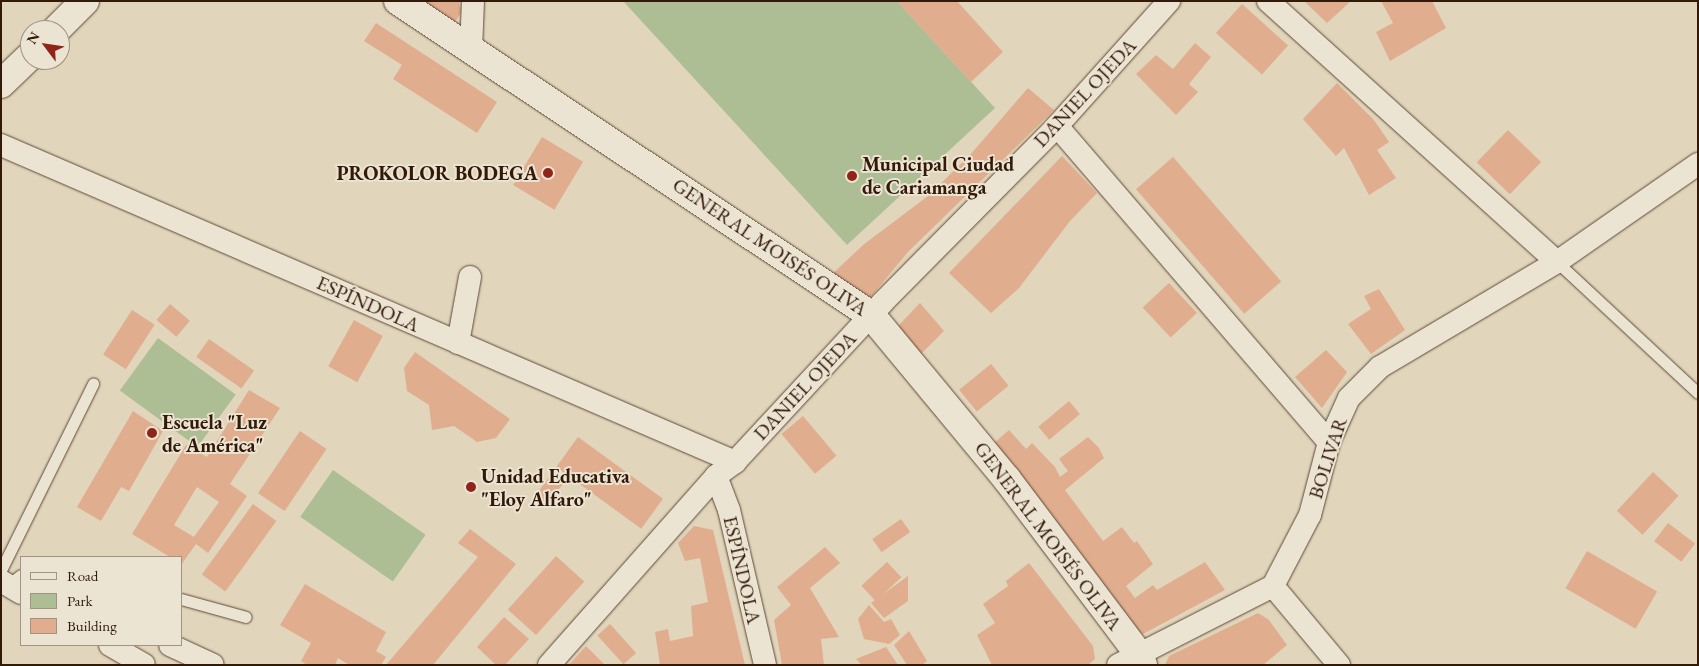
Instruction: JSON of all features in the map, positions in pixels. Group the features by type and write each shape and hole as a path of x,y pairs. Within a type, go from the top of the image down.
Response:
{"main road":[{"path":"66,20 85,1"},
{"name":"GENERAL MOISÉS OLIVA","path":"398,1 733,220 871,315 1006,478 1133,661"},
{"path":"1,84 20,66"}],"street":[{"path":"471,50 473,1"},
{"name":"DANIEL OJEDA","path":"549,665 716,476 734,462 871,315 1057,126 1169,1"},
{"path":"1268,1 1557,262"},
{"path":"1057,126 1329,442"},
{"name":"ESPÍNDOLA","path":"1,145 734,462"},
{"name":"BOLIVAR","path":"1273,586 1310,515 1329,442 1349,398 1380,367 1557,262 1698,164"},
{"path":"458,343 470,277"},
{"name":"ESPÍNDOLA","path":"716,476 729,510 765,665"},
{"path":"1133,661 1273,586 1339,665"},
{"path":"112,646 144,665"},
{"path":"172,646 213,665"}],"lane":[{"path":"1557,262 1698,393"},
{"path":"22,556 94,384"},
{"path":"11,581 20,560"},
{"path":"182,599 246,616"}],"green space":[{"name":"Municipal Ciudad de Cariamanga","path":"623,1 897,1 995,108 847,245"},
{"path":"158,338 236,394 197,447 120,391"},
{"path":"333,470 426,535 393,582 300,517"}],"building":[{"path":"417,1 459,1 461,13 452,26"},
{"path":"897,1 957,1 1003,52 971,82"},
{"path":"1304,1 1351,1 1327,23"},
{"path":"1381,1 1432,1 1446,28 1390,61 1376,32 1393,23"},
{"path":"1242,4 1288,45 1262,74 1216,33"},
{"path":"376,23 497,102 477,133 393,79 402,65 364,41"},
{"path":"1195,43 1211,57 1189,84 1198,92 1176,115 1136,74 1156,55 1173,69"},
{"path":"1337,83 1374,120 1389,142 1377,150 1396,178 1369,195 1344,148 1336,156 1303,119"},
{"path":"1028,88 1054,110 908,252 869,299 828,278 863,245 928,196 970,155"},
{"path":"1508,130 1541,162 1510,194 1477,162"},
{"name":"PROKOLOR BODEGA","path":"542,137 583,162 554,210 513,185"},
{"path":"1062,156 1097,193 1070,221 1019,288 991,313 949,273"},
{"path":"1173,157 1281,282 1244,314 1136,189"},
{"path":"1169,283 1197,313 1171,338 1143,308"},
{"path":"1379,289 1405,330 1371,354 1348,324 1371,309 1364,296"},
{"path":"920,303 944,331 916,359 896,335 900,324"},
{"path":"170,304 190,321 176,337 157,320"},
{"path":"132,310 155,325 126,369 103,354"},
{"path":"354,320 383,336 357,382 328,366"},
{"path":"209,339 254,371 241,389 196,357"},
{"path":"1326,350 1347,372 1322,408 1295,377"},
{"path":"415,352 510,419 496,438 477,442 454,426 432,430 429,405 407,391 404,368"},
{"path":"991,364 1009,386 977,412 959,390"},
{"path":"249,390 280,408 230,484 247,496 208,553 196,544 182,564 182,556 168,556 132,534 186,445 207,457","holes":["197,487 219,502 194,537 174,525"]},
{"path":"1069,401 1080,414 1049,440 1038,427"},
{"path":"133,411 163,431 129,491 121,487 101,521 77,507"},
{"path":"803,416 836,456 815,474 782,434"},
{"path":"1009,430 1026,449 1032,443 1055,467 1060,477 1068,471 1059,459 1088,437 1099,448 1104,458 1065,490 1103,541 1122,527 1134,543 1137,541 1153,564 1126,586 1135,598 1153,585 1157,590 1205,562 1225,590 1143,634 1130,630 993,444"},
{"path":"300,431 327,449 285,511 258,493"},
{"path":"578,437 663,499 641,529 556,467"},
{"path":"553,472 565,481 545,507 533,498"},
{"path":"1653,472 1679,496 1642,535 1617,511"},
{"path":"253,504 276,521 225,591 202,574"},
{"path":"901,519 910,532 882,552 872,539"},
{"path":"1668,523 1695,543 1681,562 1654,541"},
{"path":"694,526 713,530 745,665 660,665 655,632 668,629 670,641 693,636 691,606 708,602 700,558 685,561 678,543"},
{"path":"470,529 516,564 433,665 386,665 478,557 458,543"},
{"path":"825,547 840,563 810,588 839,637 821,639 824,665 782,665 774,620 791,605 777,587"},
{"path":"1587,551 1657,592 1636,629 1566,588"},
{"path":"556,556 584,581 536,635 508,610"},
{"path":"887,562 901,577 876,601 861,586"},
{"path":"1029,563 1093,646 1095,659 1088,665 992,665 977,635 995,623 983,604 1008,586 1006,581"},
{"path":"908,576 908,601 884,618 871,603"},
{"path":"305,584 386,632 376,651 386,657 381,665 349,665 338,658 335,665 307,665 301,661 311,643 280,625"},
{"path":"869,605 884,622 891,619 900,635 889,644 864,639 858,619"},
{"path":"1258,613 1269,620 1287,645 1263,665 1165,665 1169,656"},
{"path":"504,617 529,639 505,665 496,665 477,647"},
{"path":"610,624 636,653 623,664 597,635"},
{"path":"909,631 927,661 922,665 907,665 894,645"},
{"path":"586,646 605,665 569,665"},
{"path":"886,647 898,665 862,665 856,659"}],"place":[{"name":"PROKOLOR BODEGA","path":"548,173"},
{"name":"Municipal Ciudad de Cariamanga","path":"852,176"},
{"name":"Escuela \"Luz de América\"","path":"152,433"},
{"name":"Unidad Educativa \"Eloy Alfaro\"","path":"471,487"}]}
